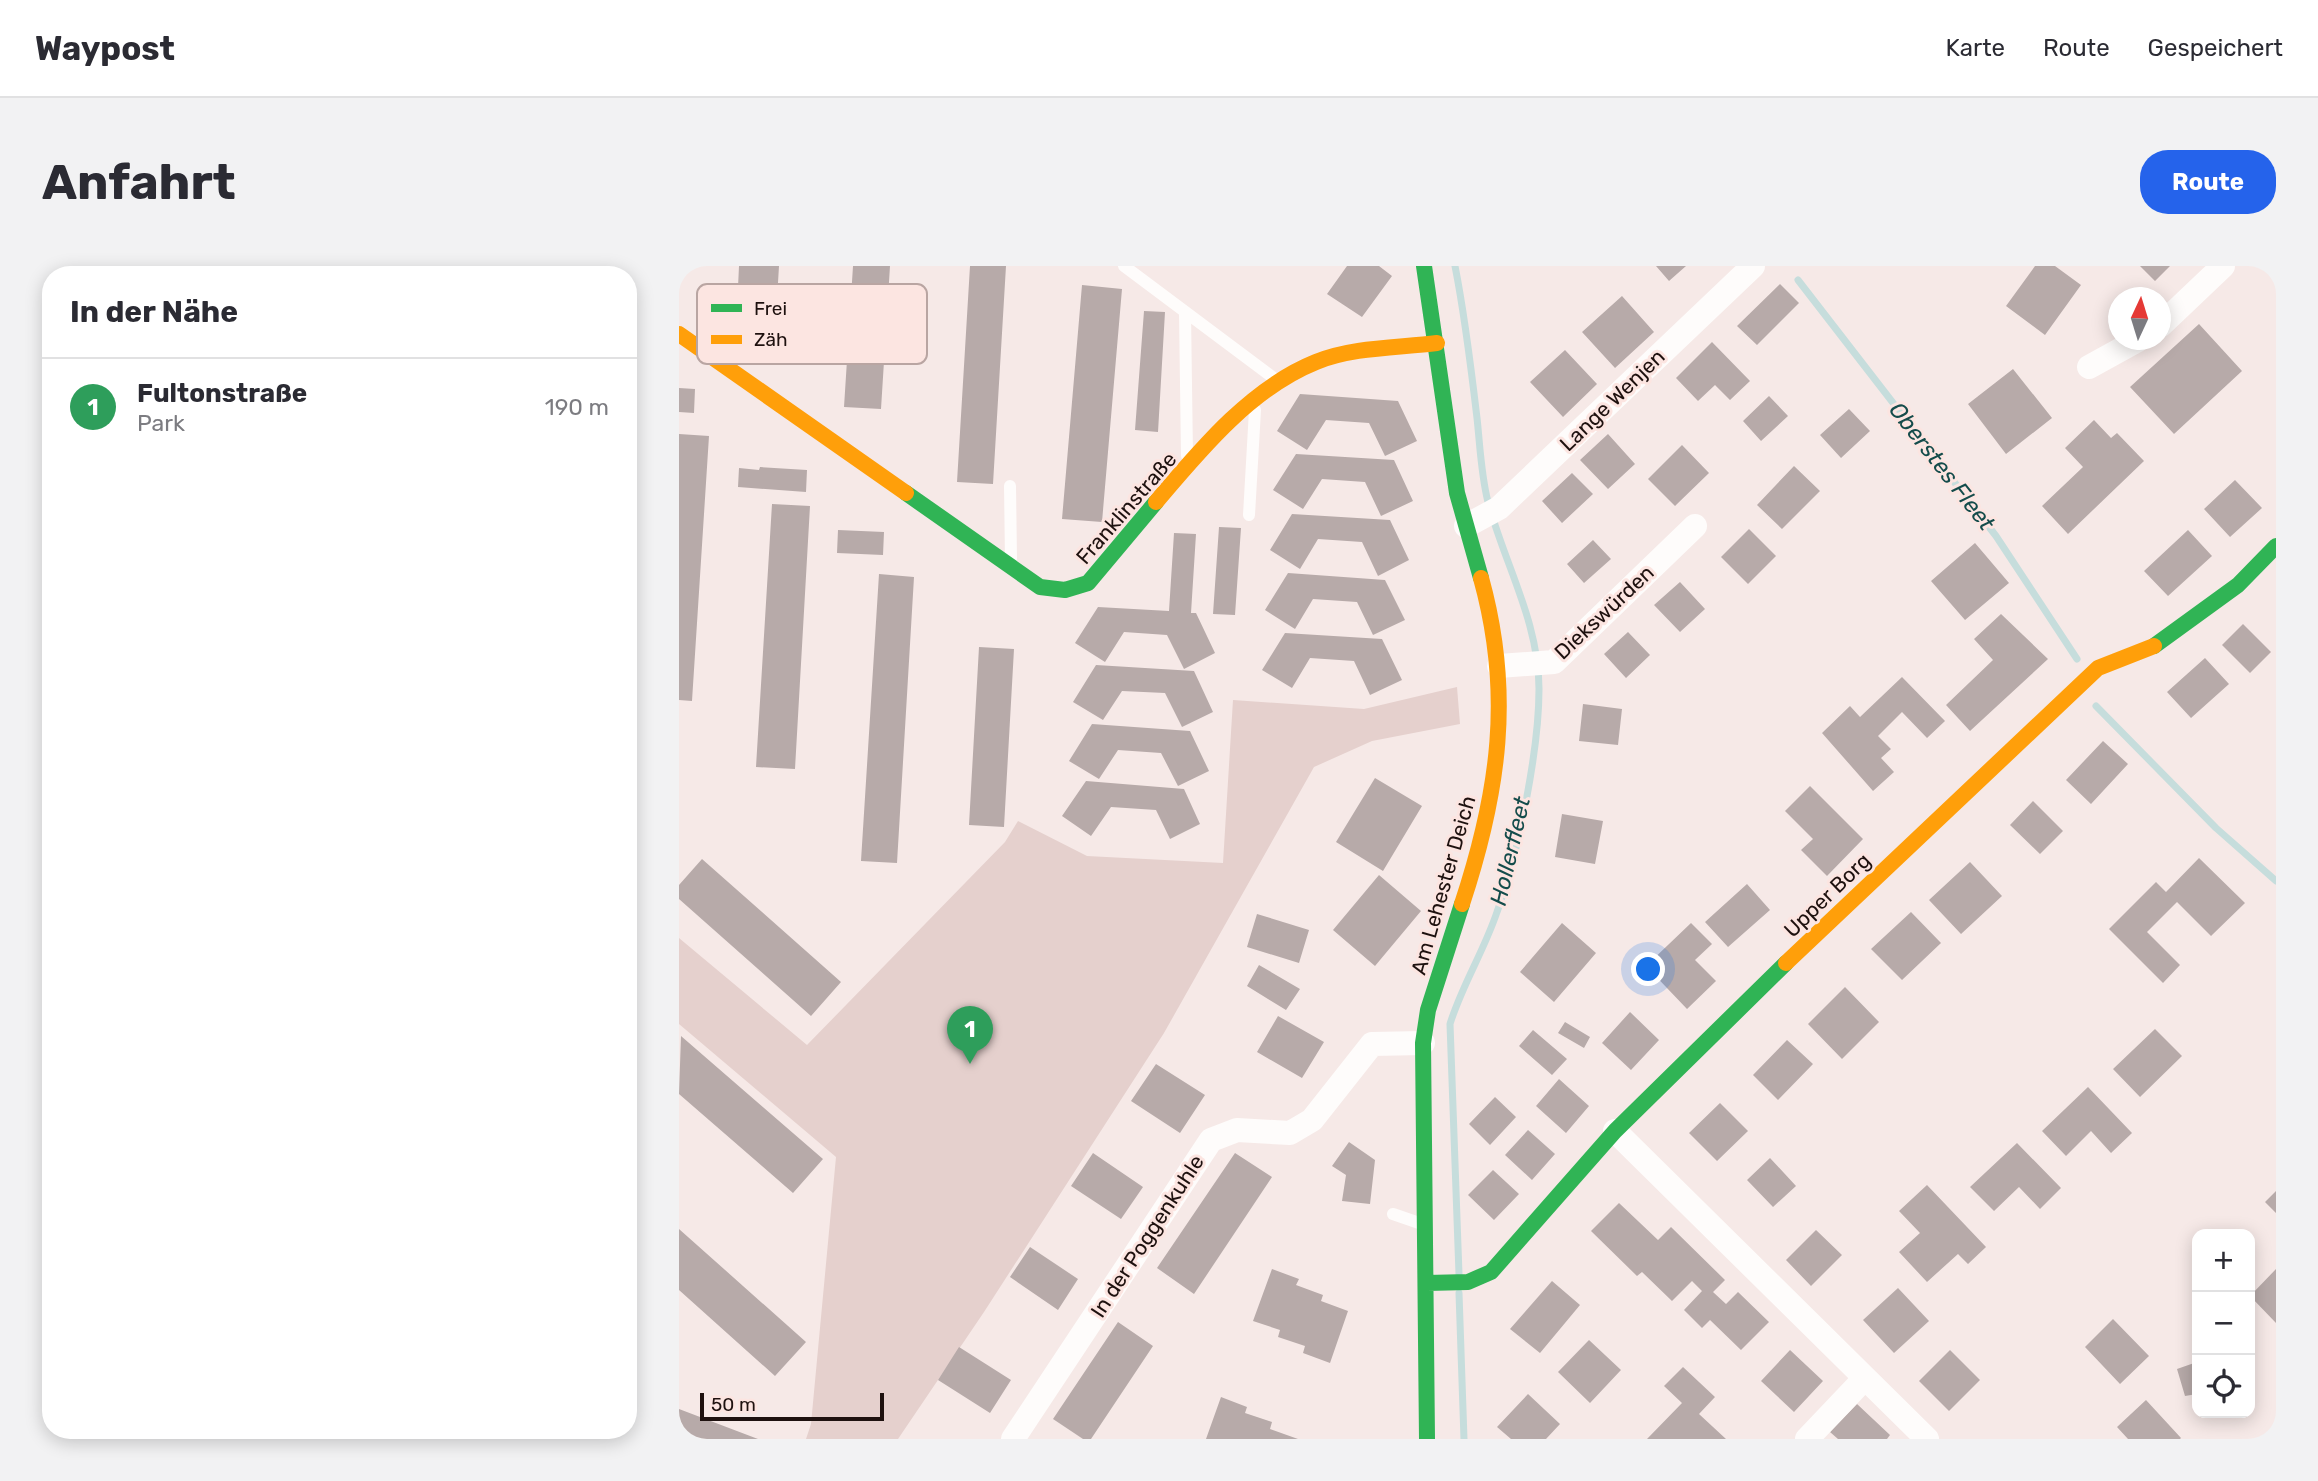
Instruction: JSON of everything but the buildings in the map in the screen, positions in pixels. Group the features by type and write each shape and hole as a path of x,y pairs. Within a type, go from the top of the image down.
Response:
{"street":[{"name":"Am Lehester Deich","path":"1424,266 1457,493 1483,517 1499,666 1499,743 1491,798 1479,853 1428,1010 1423,1043 1427,1439"},
{"name":"Lange Wenjen","path":"1483,517 1753,266"},
{"path":"2171,316 2223,266"},
{"name":"Franklinstraße","path":"679,334 697,347"},
{"name":"Franklinstraße","path":"722,364 1040,587 1065,590 1088,583 1190,466 1277,381 1317,361 1437,343"},
{"path":"2089,366 2119,350"},
{"name":"Diekswürden","path":"1499,666 1554,662 1695,526"},
{"name":"Upper Borg","path":"1427,1283 1451,1284 1481,1280 1509,1255 1615,1131 1740,1007 2098,668 2162,643 2238,585 2276,546"},
{"name":"In der Poggenkuhle","path":"1013,1439 1211,1140 1237,1130 1290,1133 1312,1120 1372,1044 1423,1043"},
{"path":"1615,1131 1927,1439"},
{"path":"1807,1439 1864,1379"}],"lane":[{"path":"1124,266 1277,381"},
{"path":"1185,313 1186,452 1190,466"},
{"path":"1249,515 1256,399"},
{"path":"1010,486 1011,566"},
{"path":"1392,1214 1426,1226"}],"shaded area":[{"path":"1457,687 1460,724 1372,741 1314,767 1164,1033 984,1312 898,1439 806,1439 811,1424 836,1157 679,1024 679,938 807,1045 1005,842 1018,821 1087,856 1223,863 1233,700 1364,709"}],"waterway":[{"name":"Hollerfleet","path":"1455,266 1468,342 1486,492 1527,617 1538,664 1539,689 1526,802 1505,889 1450,1024 1459,1274"},
{"name":"Oberstes Fleet","path":"1798,280 1996,536 2077,659"},
{"name":"Oberstes Fleet","path":"2096,706 2216,828 2276,881"},
{"name":"Hollerfleet","path":"1459,1293 1464,1439"}],"traffic: fast":[{"path":"1424,266 1457,493 1481,578"},
{"path":"906,493 1040,587 1065,590 1088,583 1156,502"},
{"path":"2154,646 2238,585 2276,546"},
{"path":"1427,1439 1423,1043 1428,1010 1462,904"},
{"path":"1427,1283 1468,1282 1491,1272 1615,1131 1786,963"}],"traffic: slow":[{"path":"679,334 697,347"},
{"path":"1156,502 1228,422 1248,404 1292,373 1345,353 1437,343"},
{"path":"722,364 906,493"},
{"path":"1462,904 1485,822 1497,742 1497,662 1481,578"},
{"path":"1786,963 2098,668 2154,646"}],"place":[{"name":"Fultonstraße","path":"970,1064"}]}
